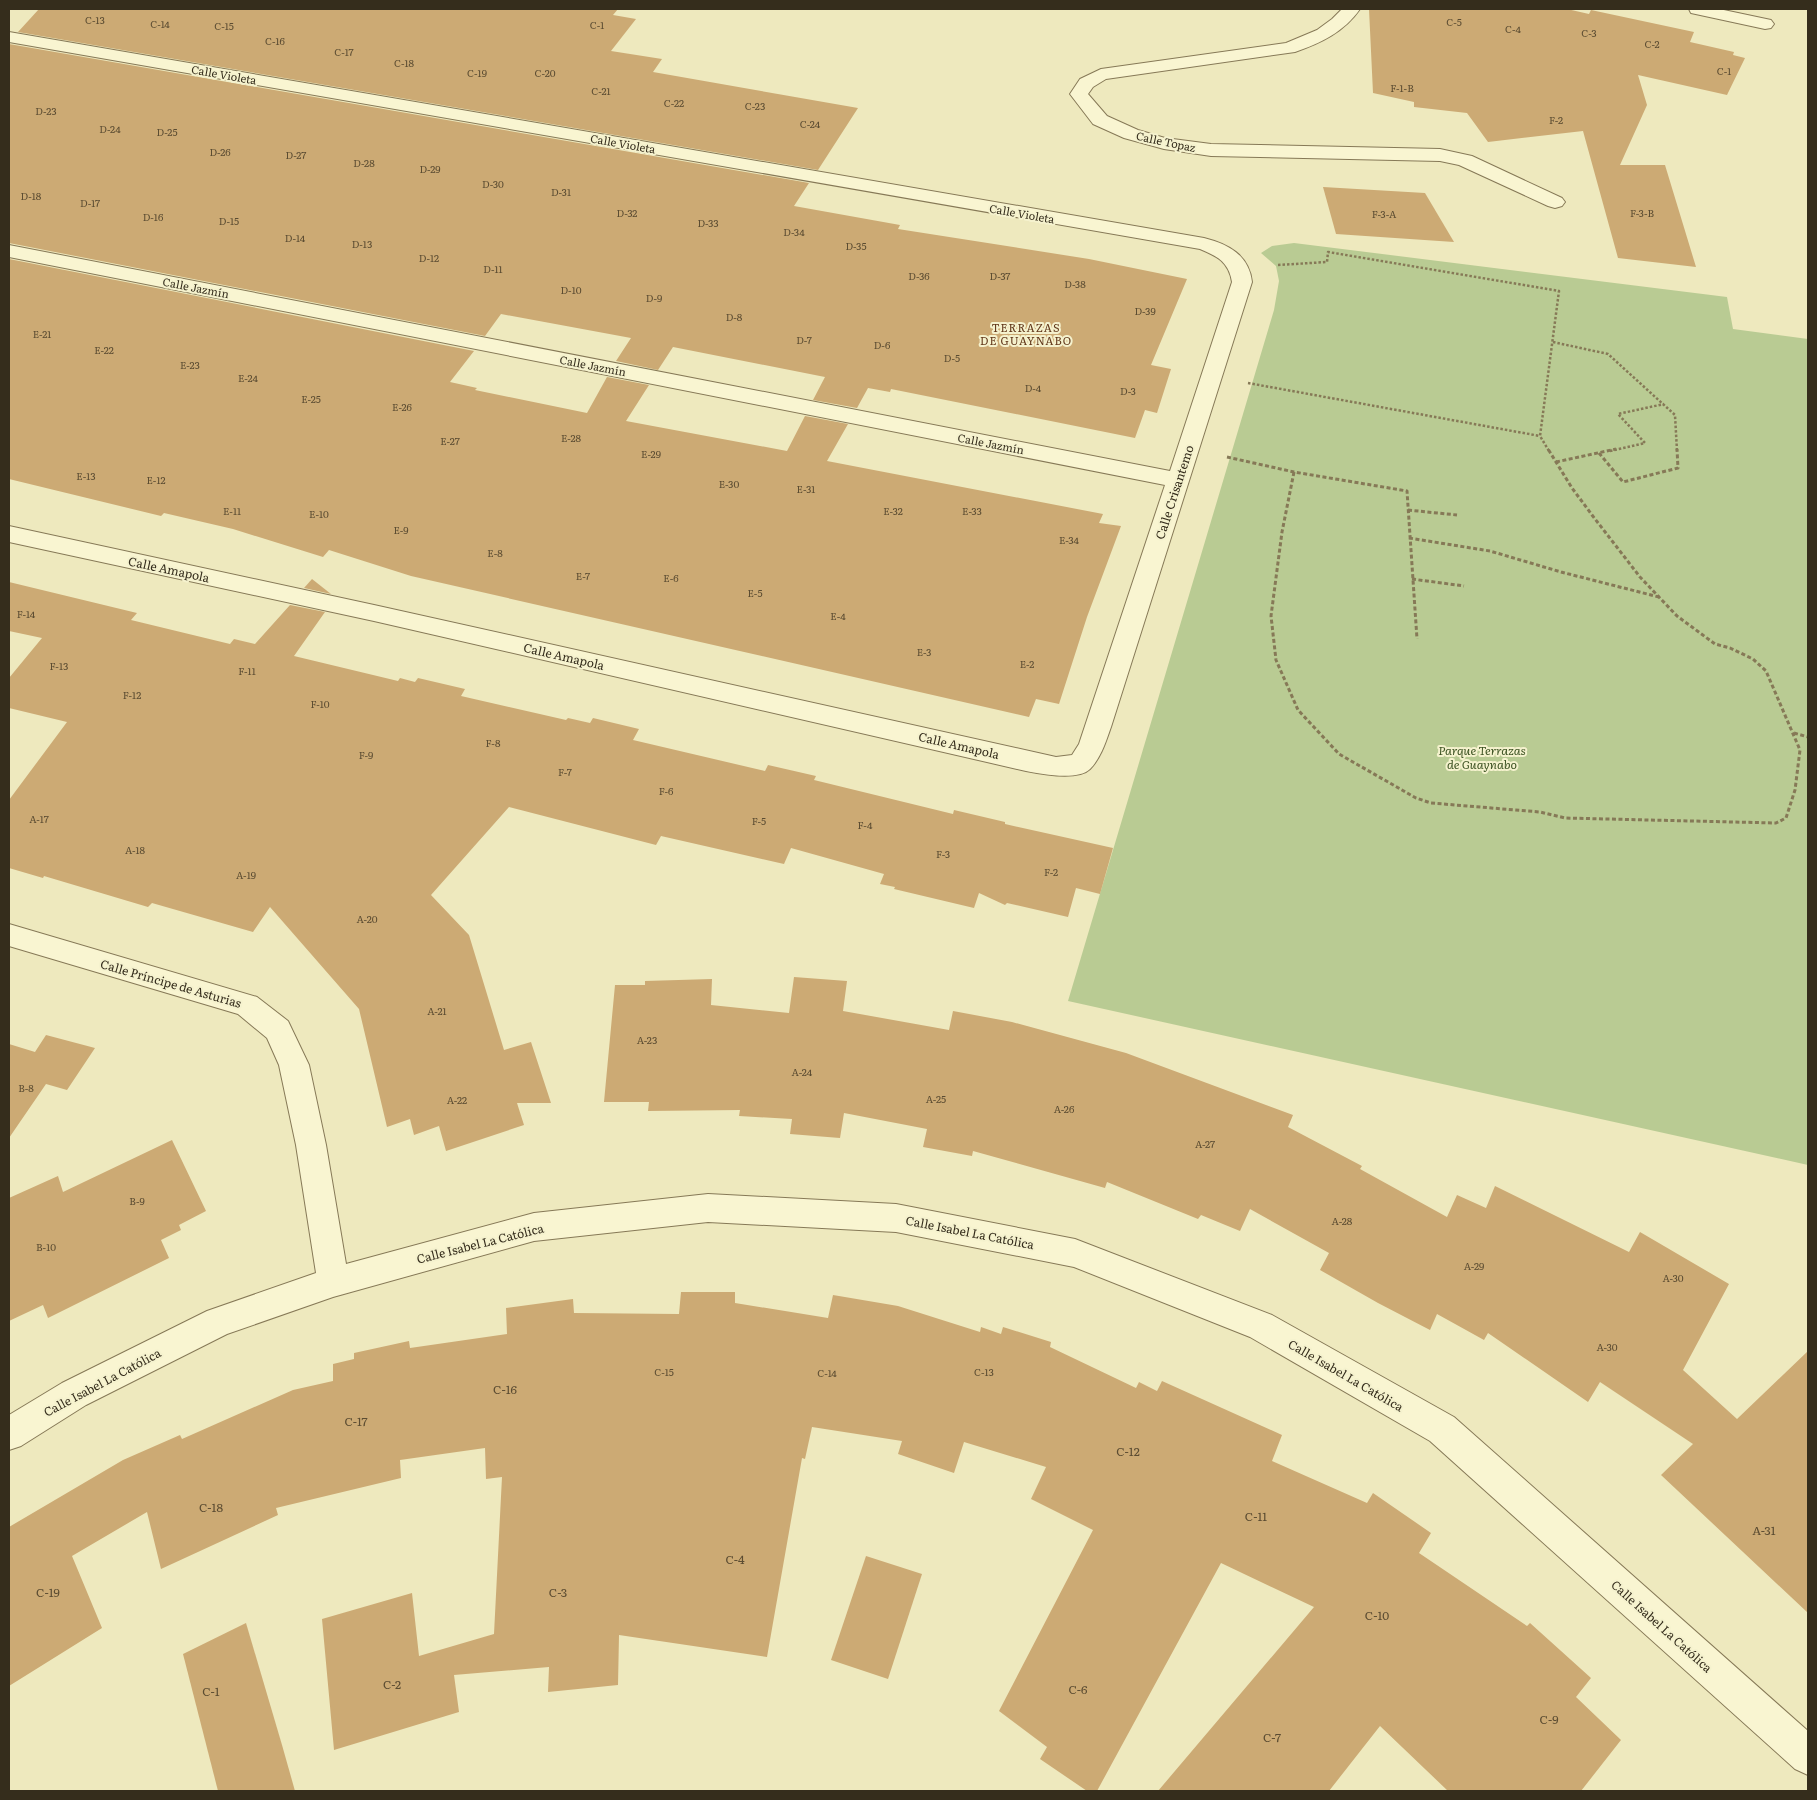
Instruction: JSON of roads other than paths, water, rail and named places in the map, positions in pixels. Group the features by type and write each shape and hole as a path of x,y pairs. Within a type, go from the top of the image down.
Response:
{"street":[{"name":"Calle Topaz","path":"1351,9 1347,15 1330,29 1313,40 1289,48 1101,74 1086,83 1079,94 1100,120 1131,134 1164,143 1212,150 1440,155 1465,160 1555,202"},
{"path":"1697,9 1765,24"},
{"name":"Calle Violeta","path":"9,37 1204,244 1218,249 1236,263"},
{"name":"Calle Jazmín","path":"9,250 1178,480"},
{"name":"Calle Crisantemo","path":"1098,727 1242,282 1236,263"},
{"name":"Calle Amapola","path":"9,534 384,615 1056,767 1080,763 1091,747 1098,727"},
{"name":"Calle Príncipe de Asturias","path":"9,935 247,1005 278,1030 294,1065 311,1145 333,1282"},
{"name":"Calle Isabel La Católica","path":"9,1434 74,1394 218,1322 333,1282 534,1227 708,1208 896,1218 1075,1253 1261,1326 1442,1429 1808,1756"}],"district":[{"name":"TERRAZAS DE GUAYNABO","path":"1026,333"}],"park label":[{"name":"Parque Terrazas de Guaynabo","path":"1482,757"}]}
